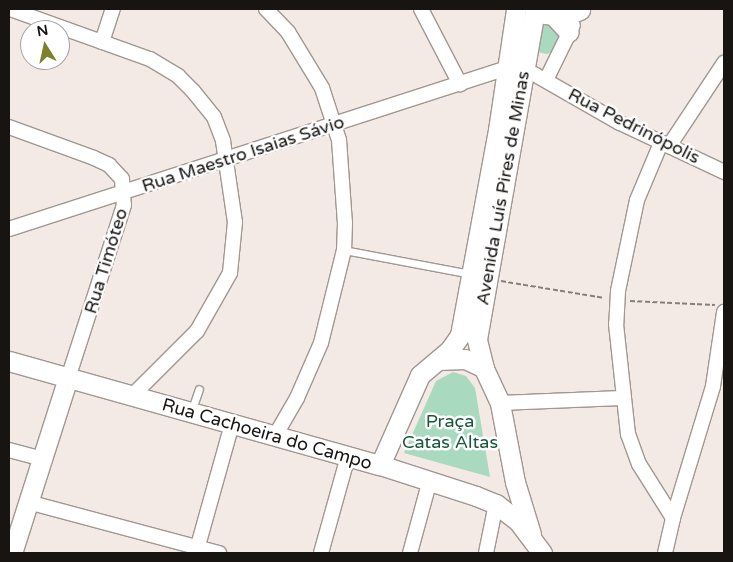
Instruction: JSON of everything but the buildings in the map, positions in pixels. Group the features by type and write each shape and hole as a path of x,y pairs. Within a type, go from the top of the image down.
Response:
{"main road":[{"name":"Avenida Luís Pires de Minas","path":"484,368 477,330 515,78 516,9"},
{"path":"540,10 567,15 580,9"},
{"name":"Avenida Luís Pires de Minas","path":"438,360 460,335 515,78 540,10"},
{"path":"540,10 553,15 569,32"},
{"path":"380,465 420,375 438,360 465,359 484,368 500,404 515,482 531,535 542,553"},
{"name":"Rua Cachoeira do Campo","path":"9,361 380,465 430,480 496,504"},
{"path":"13,541 28,502 68,378"},
{"path":"515,482 496,504 531,535"}],"street":[{"path":"10,9 150,59 178,76 214,117 226,159 235,222 230,273 197,331 132,396"},
{"path":"102,42 113,9"},
{"path":"266,9 288,32 322,88 334,124 344,186 344,250 322,342 297,398 275,436"},
{"path":"421,9 460,84"},
{"path":"515,78 545,80 580,9"},
{"path":"672,518 639,464 628,434 622,398 616,324 618,291 637,200 665,144 724,63"},
{"name":"Rua Maestro Isaias Sávio","path":"9,229 460,84 478,79 515,78"},
{"name":"Rua Pedrinópolis","path":"545,80 665,144 724,172"},
{"name":"Rua Timóteo","path":"9,127 109,165 118,173 125,192 113,244 68,378"},
{"path":"665,553 672,518 719,389 724,312"},
{"path":"500,404 622,398"},
{"path":"197,550 232,424"},
{"path":"9,450 42,459"},
{"path":"321,553 348,456"},
{"path":"410,553 430,480"},
{"path":"28,502 197,550 219,553"},
{"path":"486,553 496,504"}],"lane":[{"path":"344,250 472,275"},
{"path":"191,413 199,389"}],"green space":[{"path":"536,20 566,29 560,49 547,54 537,52 532,45"},
{"name":"Praça Catas Altas","path":"453,372 466,376 475,388 490,477 404,453 436,381"}]}
